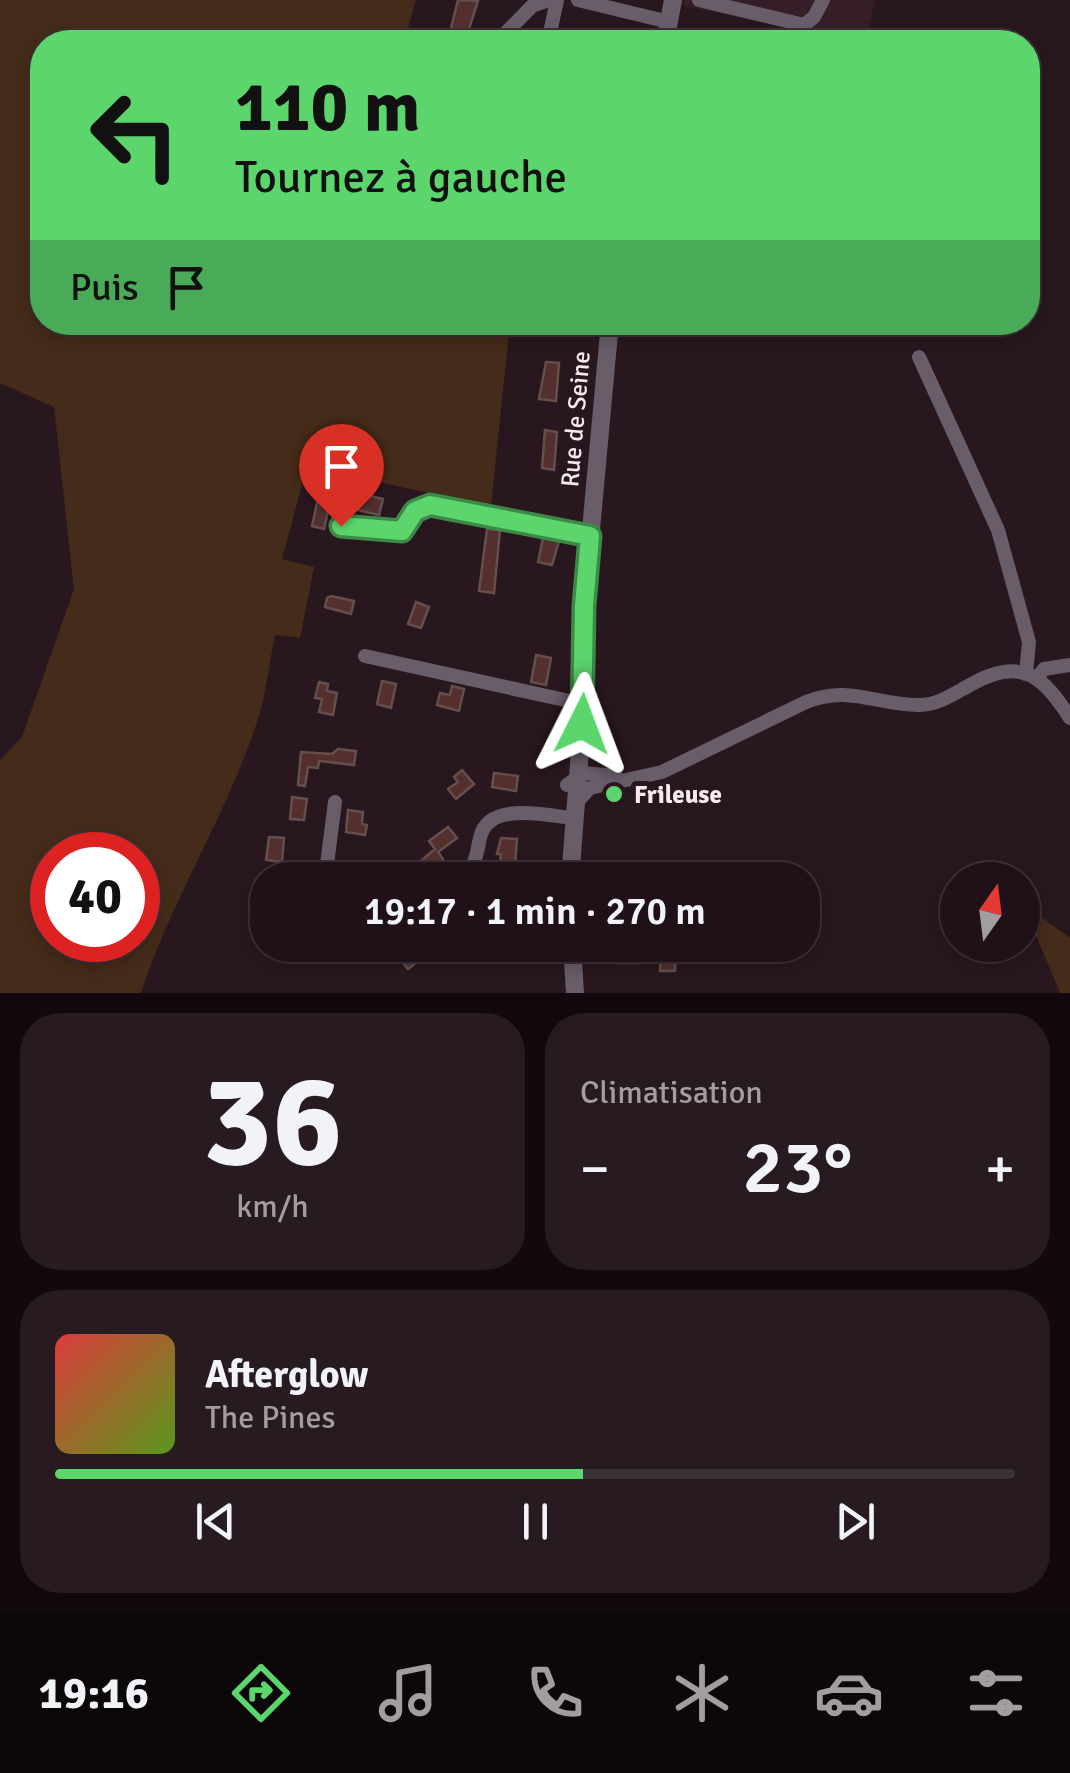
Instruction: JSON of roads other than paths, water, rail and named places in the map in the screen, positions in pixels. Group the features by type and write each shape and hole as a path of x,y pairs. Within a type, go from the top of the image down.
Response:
{"street":[{"path":"508,30 532,6 553,0 549,30"},
{"path":"578,0 669,22"},
{"path":"667,30 673,0"},
{"path":"699,0 804,25 814,17 823,0"},
{"name":"Rue de Seine","path":"573,777 582,724 584,606 609,335"},
{"path":"918,357 998,530 1029,642 1031,676"},
{"path":"341,526 402,531 415,511 430,505 590,536"},
{"path":"570,862 574,702 584,606"},
{"path":"365,656 574,702"},
{"path":"1031,676 1044,669 1070,666"},
{"path":"573,777 586,784 652,776 830,694 927,705 992,674 1012,671 1050,686 1067,714"},
{"path":"582,724 588,760 604,780"},
{"path":"571,813 586,792 604,780"},
{"path":"327,862 334,802"},
{"path":"475,862 480,834 487,822 502,814 571,813"},
{"path":"573,962 574,993"}],"place":[{"name":"Frileuse","path":"614,794"}]}
